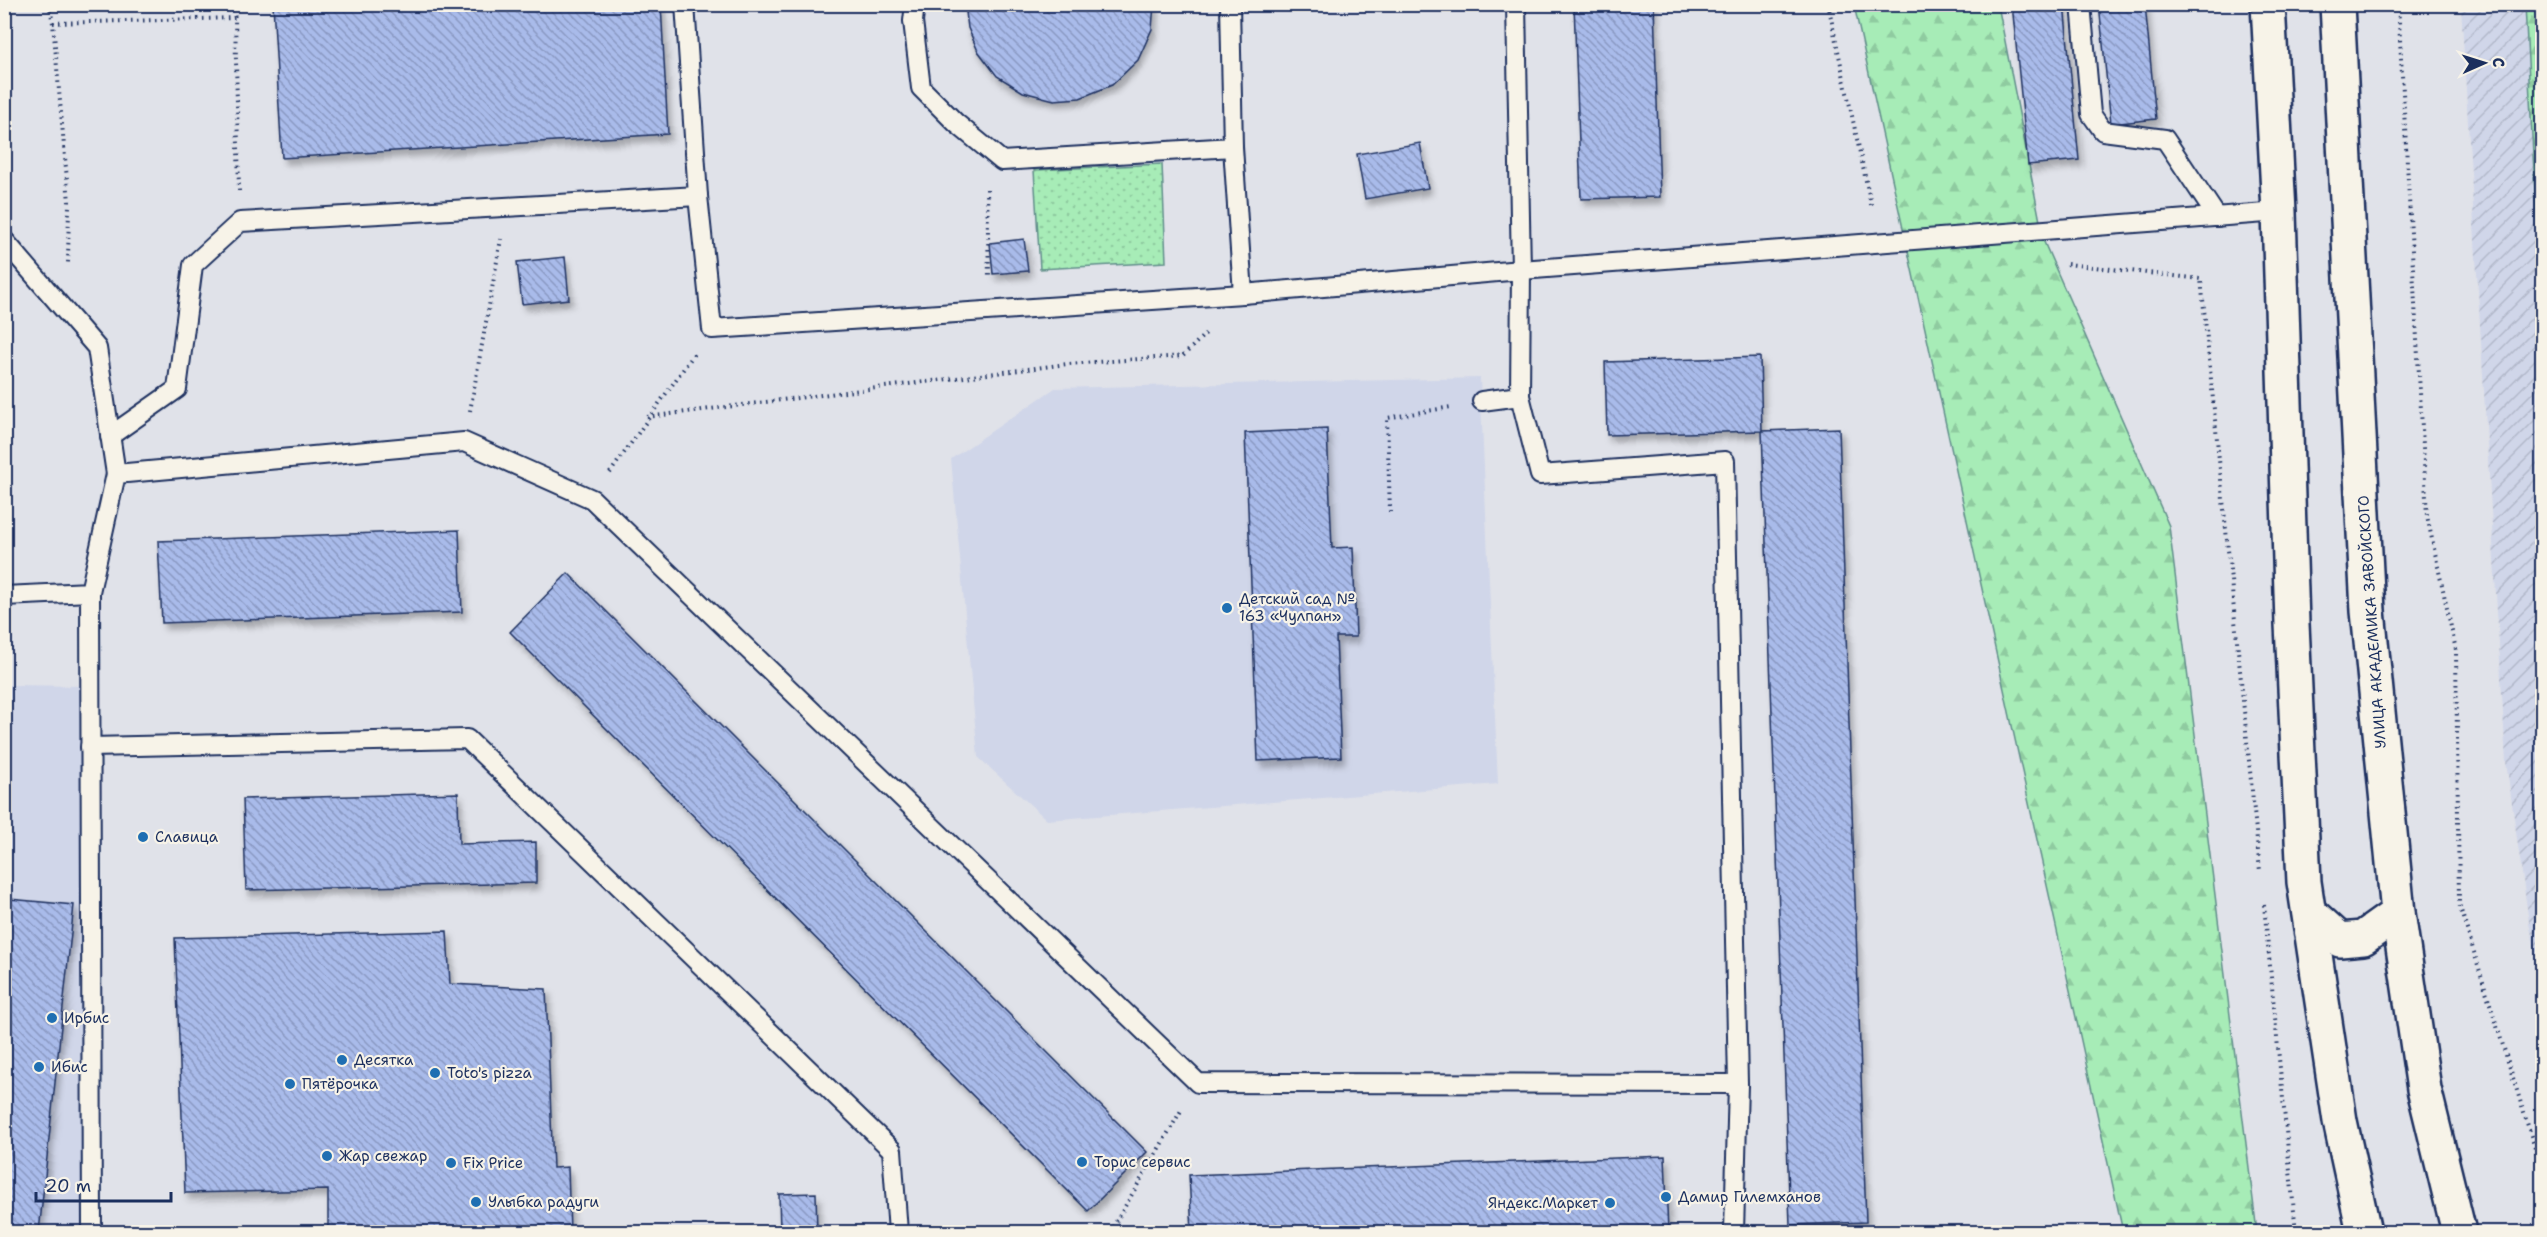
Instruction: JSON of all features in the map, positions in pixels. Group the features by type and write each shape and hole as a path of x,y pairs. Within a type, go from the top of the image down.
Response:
{"street":[{"path":"2268,4 2279,212 2292,624 2304,882 2340,1121 2364,1233"},
{"name":"УЛИЦА АКАДЕМИКА ЗАВОЙСКОГО","path":"2337,4 2368,611 2398,913 2424,1089 2459,1233"},
{"path":"2309,912 2340,940 2363,938 2398,913"}],"lane":[{"path":"685,4 698,196 712,329 1243,294 1521,270 2279,212"},
{"path":"915,4 913,21 921,88 1002,161 1233,147"},
{"path":"1230,4 1233,147 1243,294"},
{"path":"1516,4 1521,270 1520,396 1540,475 1725,461 1738,1084 1734,1233"},
{"path":"2081,4 2091,114 2103,131 2165,140 2217,217"},
{"path":"110,436 177,389 193,265 240,222 698,196"},
{"path":"4,240 97,348 116,474 90,592 92,1233"},
{"path":"1482,401 1520,396"},
{"path":"116,474 464,442 592,499 1198,1083 1738,1084"},
{"path":"4,596 90,592"},
{"path":"90,747 467,739 892,1150 897,1233"}],"path":[{"path":"49,4 53,23 69,202 67,313"},
{"path":"232,4 235,18 240,222"},
{"path":"1828,4 1879,243"},
{"path":"2398,4 2427,516 2456,650 2459,904 2542,1171"},
{"path":"53,23 235,18"},
{"path":"987,149 990,310"},
{"path":"464,442 507,207"},
{"path":"2063,263 2201,279 2260,875"},
{"path":"647,417 1068,364 1183,356 1243,294"},
{"path":"592,499 647,417 712,329"},
{"path":"1390,512 1387,418 1482,401"},
{"path":"2263,899 2296,1233"},
{"path":"1110,1233 1198,1083"}],"shaded area":[{"path":"2461,5 2542,5 2542,981 2529,922 2506,762"},
{"name":"Детский сад № 163 «Чулпан»","path":"1480,378 1498,784 1047,820 978,757 951,459 1055,388"},
{"name":"Ирбис","path":"5,685 88,686 99,1232 5,1232 4,1210 14,1210 5,826"}],"green space":[{"path":"1854,5 1998,5 2044,242 2169,526 2257,1232 2123,1232"},
{"path":"2525,5 2542,5 2542,321"},
{"path":"1162,164 1166,262 1040,269 1034,170"}],"building":[{"path":"273,4 661,4 668,134 282,158"},
{"path":"965,4 1154,4 1152,29 1138,60 1112,85 1080,98 1054,100 1023,92 997,76 978,51 968,28"},
{"path":"1574,4 1654,4 1660,197 1581,199"},
{"path":"2012,4 2064,4 2079,160 2028,165"},
{"path":"2099,4 2145,4 2156,119 2111,124"},
{"path":"1420,143 1428,188 1365,199 1357,154"},
{"path":"1024,239 1028,271 993,274 990,243"},
{"path":"565,257 569,299 522,304 517,262"},
{"path":"1760,357 1762,431 1607,435 1605,362"},
{"path":"1839,428 1866,1222 1790,1225 1762,431"},
{"path":"1327,429 1332,548 1353,547 1356,637 1336,637 1341,757 1258,761 1245,433"},
{"path":"459,530 462,612 162,623 158,541"},
{"path":"568,573 1147,1152 1088,1211 510,632"},
{"path":"458,793 459,844 536,842 536,883 246,890 243,799"},
{"path":"9,899 74,905 39,1232 4,1232 4,943"},
{"path":"447,931 450,984 546,989 553,1168 568,1167 570,1232 328,1232 328,1190 185,1193 175,938"},
{"path":"1665,1156 1668,1232 1192,1232 1189,1175"},
{"path":"816,1193 817,1232 780,1232 779,1194"},
{"path":"761,1229 762,1232 719,1232 719,1231"}],"place":[{"name":"Детский сад № 163 «Чулпан»","path":"1227,608"},
{"name":"Славица","path":"143,837"},
{"name":"Ирбис","path":"52,1018"},
{"name":"Десятка","path":"342,1060"},
{"name":"Ибис","path":"39,1067"},
{"name":"Toto's pizza","path":"435,1073"},
{"name":"Пятёрочка","path":"290,1084"},
{"name":"Жар свежар","path":"327,1156"},
{"name":"Торис сервис","path":"1082,1162"},
{"name":"Fix Price","path":"451,1163"},
{"name":"Дамир Гилемханов","path":"1666,1197"},
{"name":"Улыбка радуги","path":"476,1202"},
{"name":"Яндекс.Маркет","path":"1610,1203"}]}
